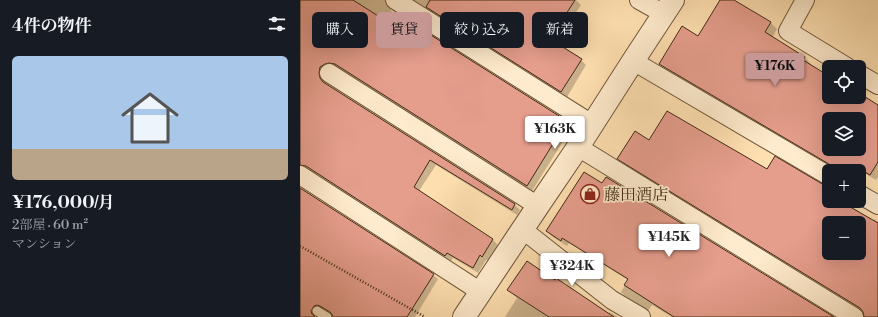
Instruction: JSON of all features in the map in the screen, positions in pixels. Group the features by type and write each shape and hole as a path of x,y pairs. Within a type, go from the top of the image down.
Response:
{"street":[{"path":"395,0 592,124"},
{"path":"464,317 578,147 668,7 639,0"},
{"path":"805,0 788,31 836,60"},
{"path":"633,61 822,172"},
{"path":"329,73 538,206"},
{"path":"866,78 878,86"},
{"path":"578,147 854,317"},
{"path":"300,175 481,292"},
{"path":"866,198 878,205"},
{"path":"522,229 612,300 641,317"}],"lane":[{"path":"317,311 327,317"}],"path":[{"path":"300,246 425,317"}],"building":[{"path":"300,0 353,0 376,15 376,48 432,48 432,36 440,41 440,48 451,48 567,121 527,186 335,64 329,63 320,67 320,78 323,82 515,204 512,210 430,160 414,187 493,239 482,257 480,255 473,268 447,253 445,256 306,166 300,165"},
{"path":"430,0 575,0 567,12 532,12 532,48 564,48 582,59 561,92 491,48 524,48 524,12 440,12 440,16 426,7"},
{"path":"720,0 734,0 771,22 765,32 805,57 803,60 822,72 822,104 866,104 866,97 878,105 878,162 870,175 866,173 866,164 829,164 659,64 682,26 698,36"},
{"path":"667,111 767,169 775,156 822,184 822,208 852,208 866,216 822,216 822,260 866,260 866,216 878,223 878,317 864,317 860,308 617,159 635,131 649,140"},
{"path":"584,172 602,183 606,177 834,317 674,317 624,285 628,279 562,238 561,241 546,231"},
{"path":"300,188 434,274 407,317 333,317 330,312 317,305 314,306 311,311 315,317 300,317"},
{"path":"527,261 555,280 556,278 614,317 549,317 507,290"}],"place":[{"name":"藤田酒店","path":"590,194"}]}
